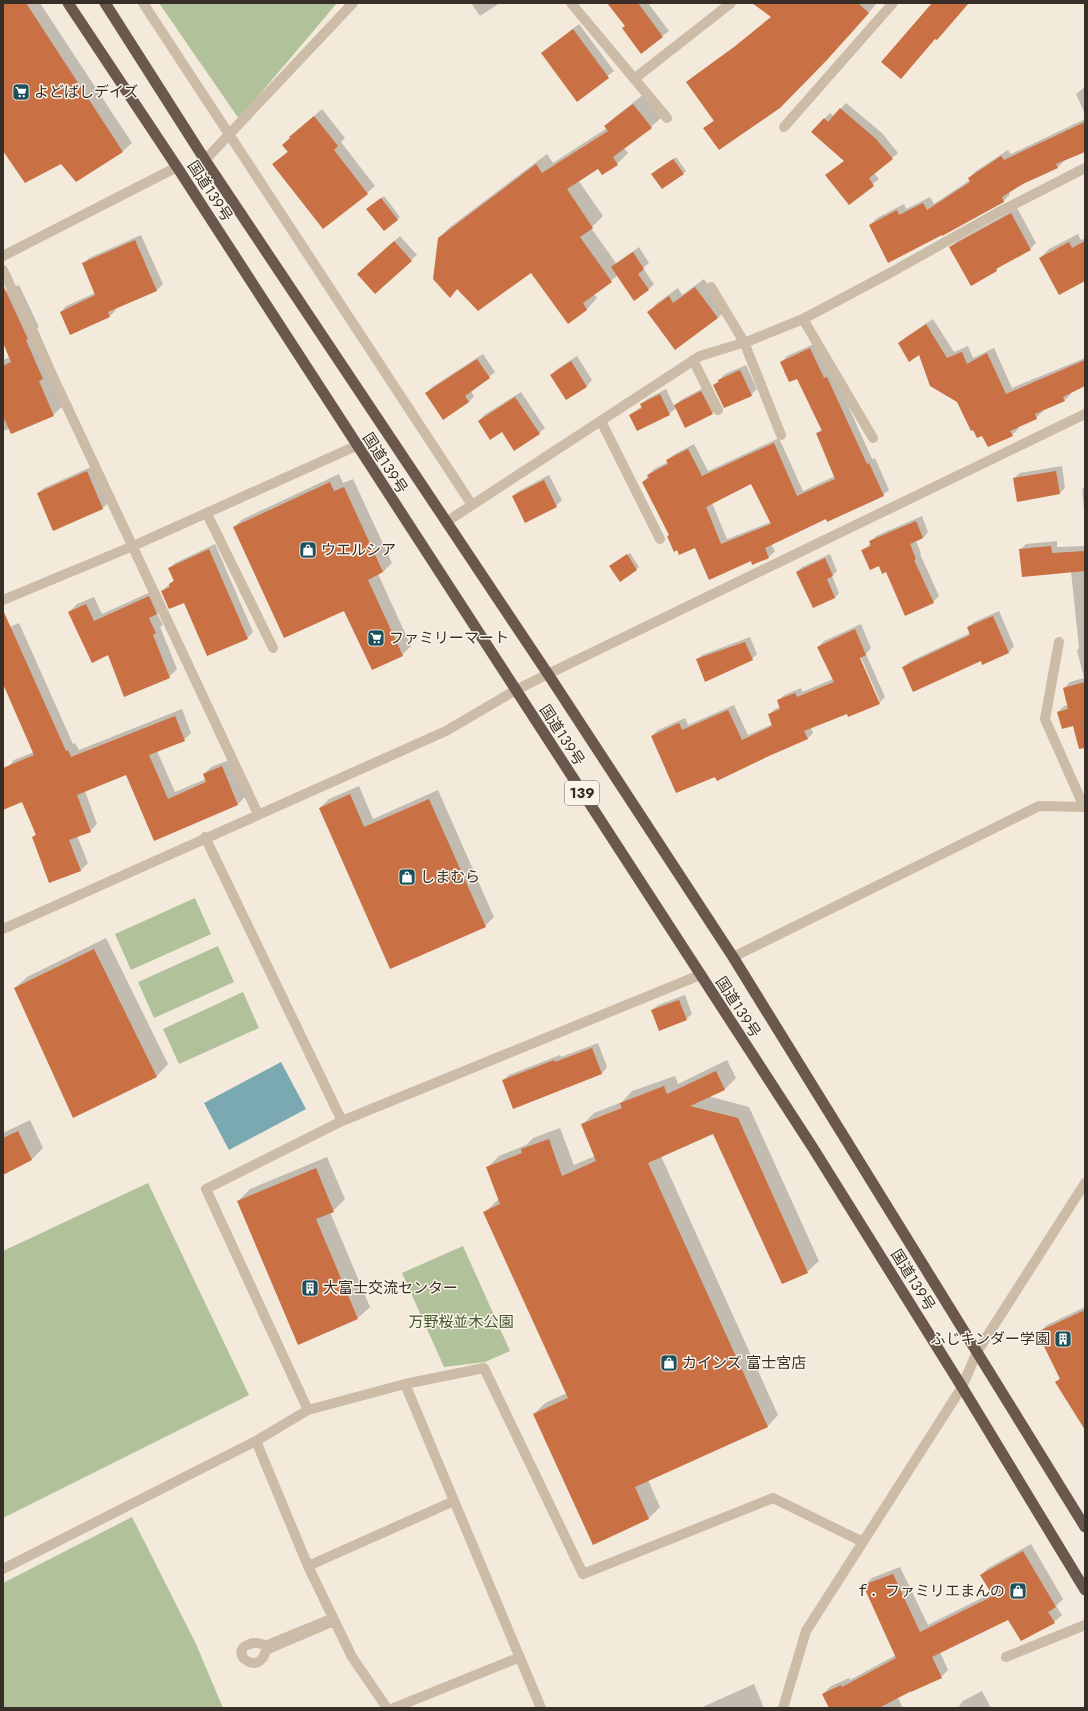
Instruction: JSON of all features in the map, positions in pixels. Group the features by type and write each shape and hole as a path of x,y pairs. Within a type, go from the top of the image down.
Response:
{"highway":[{"name":"国道139号","path":"68,3 813,1148 962,1387 1085,1590"},
{"name":"国道139号","path":"105,3 205,160 548,674 733,957 1085,1527"}],"street":[{"path":"143,3 472,505"},
{"path":"205,160 353,3"},
{"path":"571,3 666,118"},
{"path":"634,79 731,3"},
{"path":"784,127 893,3"},
{"path":"3,256 176,167"},
{"path":"446,522 700,356 744,342 803,319 890,273 997,213 1085,168"},
{"path":"3,270 258,814"},
{"path":"711,287 744,342 781,435"},
{"path":"803,319 873,438"},
{"path":"693,360 718,410"},
{"path":"3,929 446,731 516,690 548,674 1085,414"},
{"path":"601,421 660,539"},
{"path":"3,600 207,514 356,446"},
{"path":"207,514 273,648"},
{"path":"733,957 1039,806 1085,807 1045,719 1059,642"},
{"path":"205,838 342,1122"},
{"path":"308,1410 206,1189 342,1122 700,975"},
{"path":"783,1708 806,1631 962,1387 977,1352 1085,1183"},
{"path":"3,1569 256,1441 308,1410 405,1384 484,1368 583,1574 773,1498 862,1542"},
{"path":"405,1384 542,1708"},
{"path":"256,1441 308,1566 352,1658 387,1708"},
{"path":"308,1566 454,1501"},
{"path":"334,1620 266,1650 263,1658 254,1663 243,1660 241,1654 242,1649 247,1645 258,1643 265,1646 334,1620"},
{"path":"1006,1657 1085,1625"},
{"path":"394,1708 520,1657"}],"green space":[{"path":"159,3 337,3 239,119"},
{"path":"195,898 211,934 131,970 115,934"},
{"path":"218,946 234,982 154,1018 138,982"},
{"path":"243,992 259,1028 179,1064 163,1029"},
{"path":"148,1183 249,1395 3,1518 3,1251"},
{"name":"万野桜並木公園","path":"463,1246 510,1351 485,1362 444,1367 402,1273"},
{"path":"132,1517 196,1644 223,1708 3,1708 3,1583"}],"water":[{"path":"281,1062 306,1109 229,1150 204,1103"}],"building":[{"path":"3,3 26,3 123,152 76,182 61,164 25,183 3,151"},
{"path":"607,3 638,3 663,37 641,54 622,28 625,26"},
{"path":"752,3 858,3 869,13 826,61 780,108 719,150 703,128 714,121 686,82 734,47 771,17"},
{"path":"932,3 969,3 937,40 935,39 901,79 881,62"},
{"path":"573,29 609,78 577,102 541,53"},
{"path":"633,104 652,128 613,157 618,165 602,175 598,169 567,189 593,228 580,237 612,282 583,303 587,310 568,324 531,273 478,311 457,289 450,298 433,279 438,238 536,164 542,173 608,131 604,126"},
{"path":"840,108 876,139 893,159 869,178 874,186 849,205 825,175 844,161 811,132 824,118 828,122"},
{"path":"314,116 338,146 334,150 368,194 323,229 272,164 288,152 282,145 290,138 289,137"},
{"path":"1085,122 1085,152 1056,164 1058,168 1023,184 1002,197 1004,202 942,236 888,263 869,225 897,210 899,215 923,203 927,210 970,182 968,178 1001,156 1004,160"},
{"path":"673,159 684,174 662,189 651,174"},
{"path":"381,198 398,220 384,231 366,209"},
{"path":"1011,213 1031,250 996,269 997,271 971,286 949,247"},
{"path":"135,240 157,291 108,312 110,317 70,335 60,312 95,295 82,263"},
{"path":"394,241 412,261 375,294 357,274"},
{"path":"1085,241 1085,281 1059,295 1039,258 1069,242 1072,248"},
{"path":"633,252 644,269 638,274 649,290 634,301 611,267"},
{"path":"3,285 28,339 26,340 43,379 39,381 54,416 11,434 3,416 3,366 11,362 3,343"},
{"path":"695,287 718,318 675,350 647,312 669,296 673,303"},
{"path":"926,324 947,358 962,352 967,364 987,353 1006,394 1085,360 1085,386 1063,397 1065,401 1035,414 1037,419 1010,431 1013,436 988,447 982,436 977,438 973,430 971,431 957,402 930,386 919,355 909,362 898,343"},
{"path":"810,348 824,378 827,377 867,464 869,463 884,496 827,522 826,519 765,548 769,558 752,565 751,561 709,580 695,548 679,555 677,550 674,552 667,536 669,535 642,482 649,478 647,475 668,464 666,460 688,449 702,476 774,443 797,496 835,479 816,433 822,431 797,379 789,382 780,362","holes":["751,484 771,524 721,544 706,507"]},
{"path":"477,359 490,378 465,396 469,402 443,420 425,393"},
{"path":"571,361 587,387 566,400 550,375"},
{"path":"740,370 752,396 724,408 713,385 719,382 718,380"},
{"path":"701,391 713,414 685,428 674,405"},
{"path":"660,394 670,415 637,431 629,415 642,408 640,404"},
{"path":"515,397 540,434 514,451 502,432 490,440 478,421"},
{"path":"87,471 103,509 53,531 37,493"},
{"path":"1056,471 1060,494 1017,502 1013,478"},
{"path":"544,480 557,507 525,523 512,496"},
{"name":"ウエルシア","path":"330,482 334,491 344,487 383,572 368,580 403,656 372,670 344,611 284,638 233,527"},
{"path":"916,521 923,538 910,544 916,559 914,560 934,603 905,616 886,572 882,574 879,566 870,570 861,550 871,546 869,541"},
{"path":"1051,546 1052,553 1085,551 1085,571 1022,577 1019,549"},
{"path":"209,549 248,639 207,656 184,603 169,609 161,591 170,587 169,584 174,581 168,568"},
{"path":"627,554 637,570 620,582 609,566"},
{"path":"825,558 833,576 827,579 835,598 813,608 796,572"},
{"path":"149,596 157,614 149,618 156,633 153,635 170,678 124,697 108,655 92,663 68,612 86,604 94,621"},
{"path":"3,610 66,751 68,750 71,757 175,716 185,741 149,755 168,799 206,782 203,774 222,766 238,805 154,841 126,775 77,795 91,832 69,840 81,871 49,883 32,837 36,835 22,802 3,810 3,768 34,755 3,684"},
{"path":"993,616 1009,653 982,665 981,661 913,692 902,667 970,635 967,627"},
{"path":"855,629 866,655 860,658 880,704 848,717 847,714 804,731 808,739 717,781 715,777 676,793 651,736 679,723 682,730 728,710 742,740 772,726 768,714 780,709 777,700 795,693 797,697 834,682 817,647"},
{"path":"745,642 753,660 705,682 696,659"},
{"path":"1085,682 1085,748 1079,749 1073,726 1062,729 1057,712 1068,709 1063,688"},
{"name":"しまむら","path":"350,794 364,827 429,799 486,927 390,969 319,808"},
{"path":"94,949 157,1077 73,1118 14,988"},
{"path":"679,1000 687,1020 659,1031 651,1010"},
{"path":"592,1048 602,1074 513,1109 502,1080 554,1060 555,1062"},
{"path":"716,1071 725,1090 690,1106 738,1118 808,1273 782,1284 713,1134 648,1163 768,1427 635,1487 649,1519 593,1545 533,1414 568,1398 483,1212 500,1204 486,1167 522,1153 521,1149 549,1139 562,1176 596,1161 581,1124 622,1108 620,1103 664,1086 667,1094"},
{"path":"18,1131 32,1160 3,1175 3,1138"},
{"path":"316,1168 334,1212 316,1219 358,1319 298,1345 237,1201"},
{"path":"1085,1310 1085,1430 1055,1382 1060,1379 1037,1332"},
{"path":"1023,1551 1056,1607 1048,1612 1055,1623 1021,1641 1008,1620 932,1657 942,1678 911,1691 879,1708 829,1708 822,1694 841,1685 842,1687 896,1658 863,1585 893,1574 920,1632 993,1596 980,1575"}],"place":[{"name":"よどばしデイズ","path":"21,92"},
{"name":"ウエルシア","path":"308,550"},
{"name":"ファミリーマート","path":"376,638"},
{"name":"しまむら","path":"407,877"},
{"name":"大富士交流センター","path":"310,1288"},
{"name":"ふじキンダー学園","path":"1063,1339"},
{"name":"カインズ 富士宮店","path":"669,1363"},
{"name":"ｆ．ファミリエまんの","path":"1018,1591"}]}
